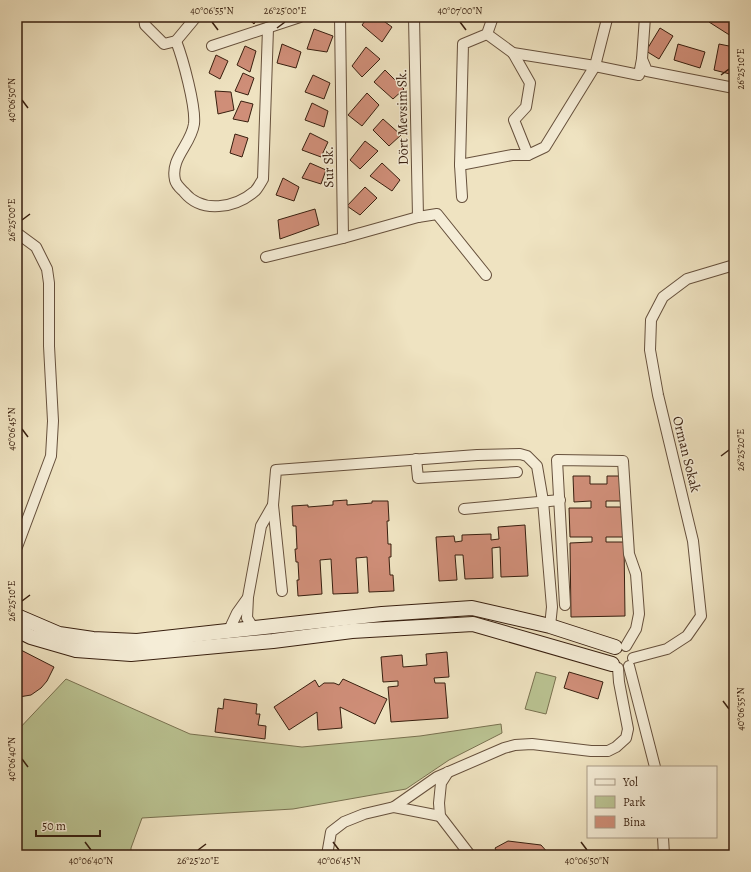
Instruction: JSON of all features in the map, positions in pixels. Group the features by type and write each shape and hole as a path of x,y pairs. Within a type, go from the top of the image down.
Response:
{"street":[{"path":"144,17 144,24 164,44 176,41 196,17"},
{"path":"212,46 300,17"},
{"name":"Sur Sk.","path":"340,17 343,238"},
{"name":"Dört Mevsim Sk.","path":"414,17 418,217"},
{"path":"462,197 460,165 463,44 487,34 493,17"},
{"path":"460,165 512,155 528,155 545,147 595,66 607,17"},
{"path":"513,53 595,66 639,75 642,59 645,17"},
{"path":"176,41 193,108 194,124 192,132 174,166 175,182 196,204 213,207 226,206 256,191 263,179 268,28"},
{"path":"487,34 513,53 530,83 526,107 514,120 528,155"},
{"path":"642,59 647,72 734,88"},
{"path":"266,256 343,238 418,217 438,214 486,275"},
{"path":"17,233 36,247 47,268 49,283 48,346 53,421 51,456 17,547"},
{"path":"17,236 33,248 44,269 47,283 46,346 50,421 48,455 17,538"},
{"name":"Orman Sokak","path":"631,662 667,649 687,636 701,616 693,541 658,395 650,350 651,320 663,298 687,279 734,265"},
{"path":"282,591 273,505 276,470 477,455 520,454 527,456 537,466 543,501 552,607 550,626"},
{"path":"416,459 418,478 517,472"},
{"path":"327,855 331,832 344,822 364,814 394,807 437,777 491,753 515,745 532,744 575,750 608,751 616,748 626,738 628,730 619,682 615,666 610,657 612,650 621,647 636,629 639,614 636,574 629,554 623,461 557,460 565,605"},
{"path":"464,509 560,500"},
{"path":"256,635 247,618 248,597 261,526 273,505"},
{"path":"229,637 237,613 248,597"},
{"path":"256,635 270,626 382,614 472,608 550,626 621,647 632,652 631,662 655,766"},
{"path":"17,616 59,634 93,639 137,641 473,624 615,666 626,668 631,662"},
{"path":"17,630 31,637 76,650 131,654 229,637"},
{"path":"449,771 441,783 439,803 440,816 470,855"},
{"path":"394,807 440,816"},
{"path":"663,838 664,855"}],"green space":[{"path":"536,672 556,677 546,714 525,709"},
{"path":"66,679 190,734 302,747 420,736 501,724 502,733 449,760 406,789 293,809 142,818 131,848 131,855 17,855 17,731"}],"building":[{"path":"246,17 258,17 254,24"},
{"path":"368,17 378,17 392,27 382,42 362,25"},
{"path":"712,17 734,18 734,31 731,36 709,22"},
{"path":"660,28 673,36 659,59 646,51"},
{"path":"314,29 333,36 327,52 307,49"},
{"path":"282,44 301,52 296,68 277,63"},
{"path":"678,44 705,52 700,68 674,60"},
{"path":"719,44 734,47 730,74 714,70"},
{"path":"245,46 256,51 250,72 237,65"},
{"path":"366,47 380,59 362,77 352,66"},
{"path":"216,55 228,61 220,79 209,73"},
{"path":"385,70 404,89 393,99 374,82"},
{"path":"243,73 254,78 248,95 235,91"},
{"path":"313,75 330,83 324,99 305,92"},
{"path":"215,91 231,92 234,110 218,114"},
{"path":"367,93 379,105 362,126 348,115"},
{"path":"241,101 253,104 248,122 233,119"},
{"path":"312,103 328,111 324,127 305,120"},
{"path":"383,119 401,135 389,146 373,130"},
{"path":"310,133 328,142 321,157 302,150"},
{"path":"235,134 248,138 242,157 230,153"},
{"path":"365,141 378,151 360,169 350,160"},
{"path":"310,163 326,170 321,184 302,178"},
{"path":"382,163 400,180 392,191 370,176"},
{"path":"283,178 299,187 294,201 276,195"},
{"path":"365,187 377,198 360,215 347,206"},
{"path":"315,209 319,225 280,239 278,220"},
{"path":"17,435 22,437 17,446"},
{"path":"573,476 590,476 590,484 607,484 607,476 623,476 623,501 606,501 606,507 623,507 624,537 606,537 606,542 624,542 625,616 571,617 570,543 592,542 592,537 570,537 569,508 591,508 591,501 574,502"},
{"path":"347,500 347,505 372,503 372,501 388,501 388,544 391,544 391,557 389,557 390,575 393,575 394,591 369,592 367,557 356,558 358,593 333,594 331,559 320,560 322,594 298,596 298,562 296,562 295,549 297,549 296,526 293,526 292,506 308,505 308,507 333,505 333,501"},
{"path":"525,525 528,576 501,577 500,547 492,548 493,578 465,579 463,555 455,555 457,580 439,581 436,537 454,536 455,542 462,541 462,535 491,534 491,540 499,539 498,527"},
{"path":"17,648 54,667 47,681 41,688 31,695 19,697 17,697"},
{"path":"447,652 449,677 434,678 435,683 445,683 448,718 391,722 388,687 398,686 398,681 383,682 381,657 402,655 403,667 427,665 426,654"},
{"path":"569,672 603,682 598,699 564,688"},
{"path":"343,679 387,699 375,724 340,707 342,728 318,730 317,712 289,730 274,707 315,680 319,687 324,683 334,683 339,685"},
{"path":"224,699 257,704 256,714 260,714 258,725 266,726 265,739 215,732 218,708 223,709"},
{"path":"508,841 541,845 550,855 491,855 496,850 495,848"}]}
